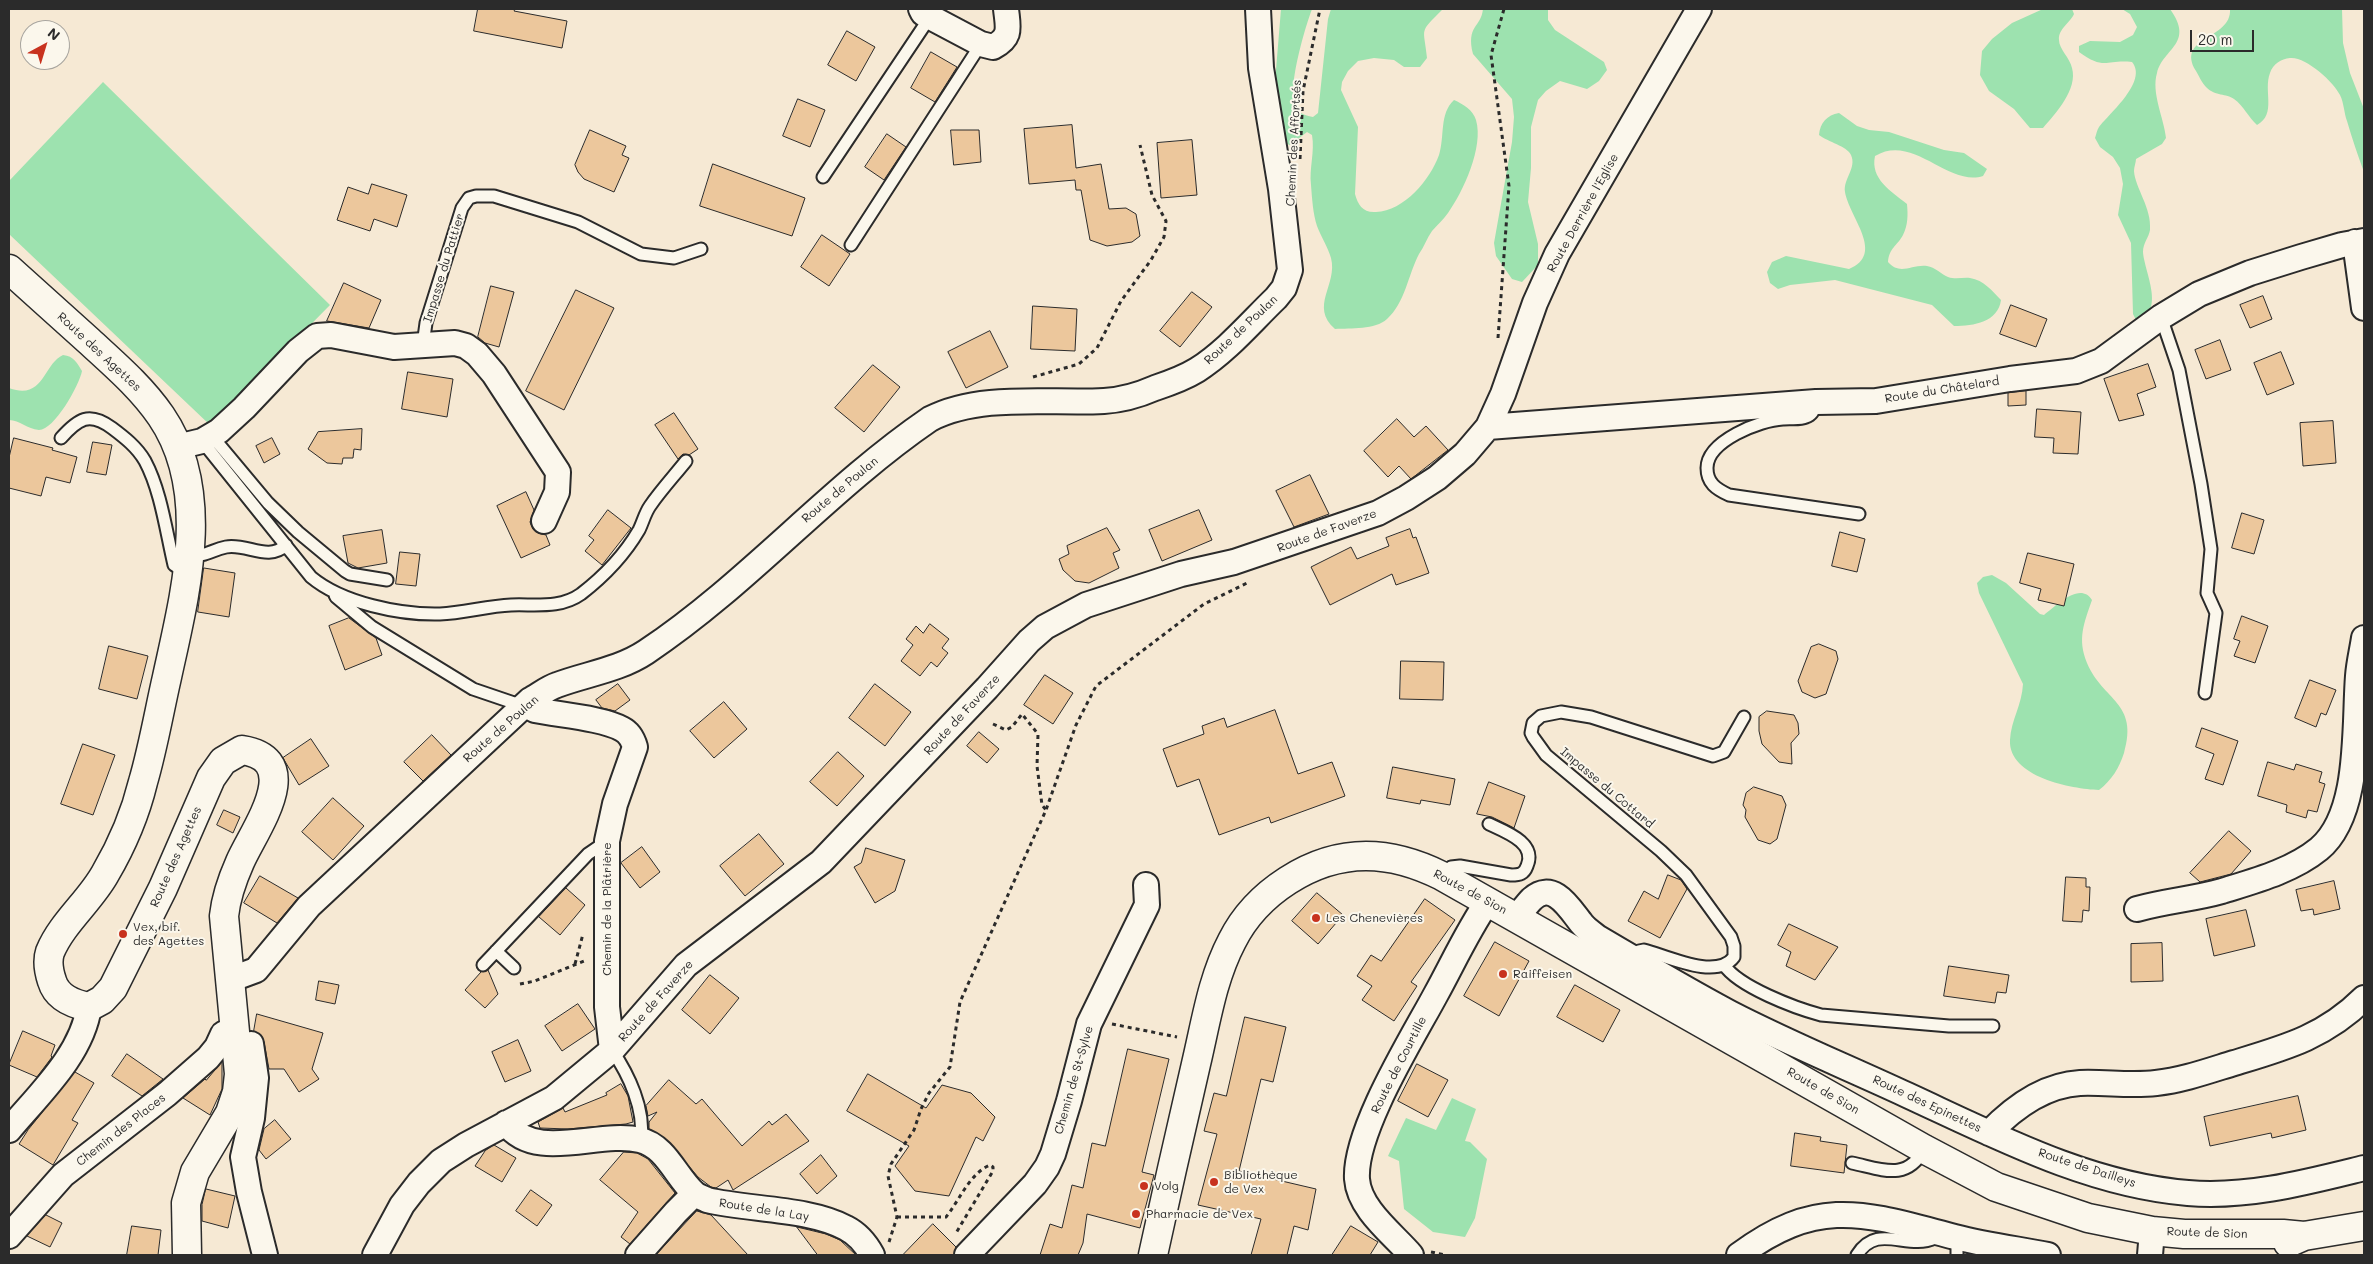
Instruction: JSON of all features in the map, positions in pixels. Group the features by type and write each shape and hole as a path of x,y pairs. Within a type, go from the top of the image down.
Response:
{"street":[{"path":"925,13 981,44 993,47 1003,42 1008,31 1006,9"},
{"name":"Route de Poulan","path":"229,980 256,970 309,906 524,705 555,686 600,673 646,652 749,571 841,488 908,434 936,416 970,406 1032,401 1105,401 1135,396 1184,378 1220,353 1276,298 1284,288 1290,270 1281,189 1261,68 1258,9"},
{"name":"Route Derrière l'Eglise","path":"1488,427 1503,394 1535,304 1557,254 1699,9"},
{"path":"2359,242 2364,308"},
{"name":"Route du Châtelard","path":"1488,427 1816,402 1876,401 2010,379 2076,371 2101,360 2161,317 2199,294 2250,273 2359,242"},
{"name":"Route des Agettes","path":"9,269 134,382 162,418 197,442 184,466 190,505 188,565 144,782 131,824 105,875 50,952 49,973 53,986 62,996 71,1002 89,1006 102,1000 113,988 163,888 211,778 223,761 242,750 254,752 264,758 274,774 274,786 267,811 241,861 226,898 224,916 229,980 243,1036 239,1074 237,1092 226,1122 205,1153 193,1180 185,1212 187,1255"},
{"path":"197,442 244,408 302,347 317,336 331,336 394,347 454,343 466,346 477,354 494,374 558,472 557,492 544,521"},
{"name":"Route de Faverze","path":"506,1123 554,1098 612,1050 686,965 821,862 987,688 1029,641 1045,627 1086,605 1181,574 1243,560 1378,513 1437,478 1465,454 1488,427"},
{"path":"2136,909 2221,891 2283,870 2304,860 2320,848 2332,834 2342,816 2356,801 2355,741 2358,674 2364,638"},
{"name":"Chemin de la Plâtrière","path":"524,705 535,710 609,724 624,729 632,738 635,747 634,755 615,804 607,841 607,1007 612,1050"},
{"name":"Route de Sion","path":"1153,1255 1212,994 1225,955 1246,919 1265,898 1285,882 1315,867 1364,856 1395,859 1426,868 1442,876 1924,1149 1996,1187 2034,1212 2081,1233 2198,1253 2235,1252 2269,1248 2304,1236 2364,1226"},
{"name":"Chemin de St-Sylve","path":"969,1254 1035,1184 1047,1167 1053,1154 1069,1100 1089,1024 1147,905 1146,885"},
{"name":"Route des Epinettes","path":"1517,917 1536,896 1549,894 1556,896 1567,903 1588,931 1732,1014 1989,1133 2011,1112 2054,1088 2080,1083 2157,1083 2201,1073 2307,1040 2341,1018 2364,998"},
{"name":"Route de Courtille","path":"1411,1255 1370,1209 1361,1195 1357,1179 1360,1158 1370,1121 1387,1085 1488,901"},
{"path":"9,1130 77,1044 85,1027 89,1006"},
{"name":"Chemin des Places","path":"9,1236 63,1175 167,1094 208,1058 217,1047 223,1034 243,1036"},
{"path":"243,1036 256,1078 252,1118 243,1157 249,1192 266,1255"},
{"path":"375,1255 402,1205 419,1183 441,1161 506,1123 512,1131 523,1138 544,1144 614,1139 641,1140 655,1147 694,1194 638,1255"},
{"name":"Route de Dailleys","path":"1989,1133 2064,1163 2113,1179 2190,1193 2248,1192 2364,1168"},
{"name":"Route de la Lay","path":"694,1194 720,1203 809,1216 839,1225 857,1235 878,1252"},
{"path":"1739,1255 1759,1241 1788,1226 1816,1216 1845,1214 1872,1216 1950,1242 2048,1255"}],"lane":[{"path":"823,177 925,13"},
{"path":"850,245 981,44"},
{"name":"Impasse du Pattier","path":"423,345 426,323 462,208 470,198 494,196 578,222 641,254 674,258 700,248"},
{"path":"2161,317 2179,370 2201,484 2210,549 2207,593 2216,613 2205,692"},
{"path":"1816,402 1814,410 1805,418 1782,418 1768,422 1745,430 1718,445 1710,453 1707,474 1711,484 1729,495 1859,514"},
{"path":"61,438 74,423 89,418 98,419 135,448 145,461 155,488 174,565 188,565 203,556 227,547 266,553 276,552 286,545"},
{"path":"197,442 286,545 311,577 323,587 335,593 394,609 438,614 510,605 543,606 564,603 587,589 624,553 640,528 650,507 686,461"},
{"path":"197,442 345,571 350,574 387,580"},
{"path":"335,593 336,598 372,627 474,689 524,705"},
{"name":"Impasse du Cottard","path":"1724,965 1734,957 1734,946 1731,937 1686,875 1661,851 1546,755 1533,738 1532,728 1533,723 1541,716 1561,712 1591,717 1713,756 1724,752 1744,717"},
{"path":"1442,876 1451,867 1460,866 1511,875 1520,875 1525,871 1531,858 1528,850 1512,835 1489,824"},
{"path":"482,965 588,854 607,841"},
{"path":"1632,958 1639,951 1644,950 1687,965 1724,965 1737,979 1800,1009 1821,1015 1949,1026 1993,1026"},
{"path":"496,951 514,968"},
{"path":"612,1050 623,1068 640,1108 642,1122 641,1140"},
{"path":"1852,1164 1899,1171 1911,1167 1924,1149"},
{"path":"1857,1255 1870,1241 1877,1238 1928,1241 1934,1238 1950,1242"}],"path":[{"name":"Chemin des Affortsés","path":"1300,164 1303,91 1320,9"},
{"path":"1497,345 1509,186 1491,55 1504,9"},
{"path":"1032,378 1079,364 1097,348 1121,300 1151,260 1164,237 1166,221 1152,195 1140,145"},
{"path":"878,1252 891,1239 898,1217 888,1176 891,1164 914,1130 921,1109 930,1093 950,1067 960,1002 1046,810 1076,725 1096,686 1204,604 1256,579"},
{"path":"993,724 1006,730 1012,727 1022,714 1036,730 1038,734 1037,766 1042,805 1046,810"},
{"path":"513,984 535,981 582,962 607,949"},
{"path":"1107,1023 1181,1038"},
{"path":"898,1217 946,1217 973,1180 984,1168 990,1165 993,1167 993,1171 955,1235 969,1254"}],"green space":[{"path":"1281,9 1312,9 1298,59 1293,88 1296,108 1302,113 1313,117 1318,113 1328,19 1331,9 1443,9 1426,27 1424,35 1427,58 1420,67 1404,67 1394,60 1374,58 1358,61 1348,71 1342,82 1341,90 1358,127 1355,194 1364,210 1376,212 1396,206 1406,200 1422,184 1435,165 1439,155 1444,119 1449,106 1454,100 1464,105 1473,113 1478,131 1475,156 1460,193 1448,213 1432,231 1419,254 1398,305 1387,319 1376,325 1362,328 1335,329 1324,312 1332,268 1330,254 1317,226 1314,211 1311,179 1312,135 1307,132 1290,145 1284,143 1281,136 1282,114 1275,82"},
{"path":"1483,9 1548,9 1548,20 1555,30 1604,62 1607,70 1599,81 1587,89 1560,81 1546,91 1538,100 1531,127 1531,168 1528,202 1538,244 1538,265 1522,282 1512,279 1496,256 1494,243 1512,142 1514,117 1512,99 1473,54 1471,37 1480,20"},
{"path":"2043,9 2072,9 2074,14 2062,29 2059,43 2071,64 2073,76 2069,92 2054,115 2043,128 2030,128 2014,109 1989,91 1980,75 1982,51 1992,39 2012,23"},
{"path":"2122,9 2170,9 2177,21 2179,30 2175,45 2160,65 2156,81 2157,97 2166,138 2162,144 2136,159 2134,168 2135,178 2150,222 2150,230 2143,252 2152,291 2150,309 2145,316 2136,320 2133,314 2131,243 2118,215 2123,184 2120,168 2113,157 2100,147 2095,138 2099,127 2126,96 2135,78 2136,70 2132,62 2100,63 2079,52 2079,46 2090,41 2120,42 2133,35 2137,27 2130,14"},
{"path":"2230,9 2342,9 2343,43 2350,73 2364,109 2364,172 2340,95 2332,83 2311,65 2296,58 2290,58 2278,62 2273,67 2268,80 2268,108 2263,120 2257,125 2234,99 2213,92 2205,85 2196,71 2192,60 2193,51 2198,44 2223,27 2228,19"},
{"path":"103,82 330,305 211,426 9,234 9,181"},
{"path":"1839,113 1857,126 1869,130 1889,132 1944,150 1964,153 1987,169 1983,176 1970,177 1957,174 1917,155 1903,151 1889,151 1875,156 1874,164 1883,184 1907,204 1905,231 1892,250 1888,262 1902,269 1927,266 1951,278 1970,278 1979,281 2001,300 1999,307 1990,318 1977,324 1954,326 1932,305 1835,280 1790,285 1778,289 1770,283 1767,272 1772,262 1786,256 1849,269 1860,262 1865,254 1862,234 1845,192 1852,164 1851,155 1846,149 1819,135 1825,120"},
{"path":"63,355 73,358 82,371 71,396 52,423 39,430 17,421 9,420 9,388 21,391 29,390 36,386 56,360"},
{"path":"1992,575 2006,583 2040,614 2044,615 2061,601 2075,594 2087,595 2092,600 2083,631 2082,646 2084,654 2094,676 2117,703 2127,723 2124,753 2111,778 2099,790 2073,787 2044,779 2030,772 2019,763 2012,753 2010,740 2012,726 2021,699 2023,684 1979,593 1977,583 1983,577"},
{"path":"1452,1098 1476,1109 1465,1141 1470,1142 1487,1159 1475,1218 1465,1237 1433,1232 1404,1209 1399,1161 1388,1156 1406,1118 1436,1130"}],"building":[{"path":"478,9 515,9 514,11 567,21 562,48 474,31"},
{"path":"847,31 875,47 856,81 828,65"},
{"path":"931,52 957,67 935,102 911,88"},
{"path":"798,99 825,110 810,147 783,136"},
{"path":"1072,125 1076,168 1101,164 1109,209 1126,208 1136,214 1140,236 1132,242 1107,246 1090,240 1081,190 1076,190 1075,180 1029,184 1024,129"},
{"path":"590,130 626,146 622,155 629,158 614,192 584,179 575,165"},
{"path":"951,130 979,130 981,162 954,165"},
{"path":"887,134 906,147 884,180 865,167"},
{"path":"1192,140 1197,195 1161,198 1157,143"},
{"path":"713,164 805,198 792,236 700,206"},
{"path":"372,184 407,195 397,227 374,219 370,231 337,220 348,187 368,194"},
{"path":"822,235 850,254 829,286 801,267"},
{"path":"344,283 381,300 369,328 327,321"},
{"path":"491,286 514,292 499,347 485,343 478,337"},
{"path":"576,290 614,308 564,410 526,391"},
{"path":"1192,292 1212,307 1180,347 1160,331"},
{"path":"2263,296 2272,319 2250,328 2240,305"},
{"path":"2011,305 2047,319 2036,347 2000,334"},
{"path":"1033,306 1077,309 1075,351 1031,349"},
{"path":"990,331 1008,367 966,388 948,352"},
{"path":"2220,340 2231,370 2206,379 2195,350"},
{"path":"2281,352 2294,384 2267,395 2254,363"},
{"path":"2148,364 2156,387 2137,394 2144,415 2119,421 2104,379"},
{"path":"873,365 900,387 864,432 835,408"},
{"path":"408,372 453,379 447,417 402,409"},
{"path":"2026,391 2026,405 2008,406 2008,393"},
{"path":"2037,409 2081,412 2078,454 2053,453 2054,438 2035,437"},
{"path":"674,413 698,449 689,455 683,454 678,459 655,425"},
{"path":"1397,419 1414,437 1426,426 1448,450 1411,479 1399,466 1388,477 1364,451"},
{"path":"2333,421 2336,463 2303,466 2300,423"},
{"path":"362,429 361,450 354,449 353,458 343,458 342,464 327,463 308,449 318,432"},
{"path":"14,438 53,448 52,450 77,457 70,483 46,477 41,496 9,488 9,458"},
{"path":"272,438 280,454 264,463 256,446"},
{"path":"93,442 112,445 106,475 87,472"},
{"path":"1310,475 1329,514 1294,527 1276,491"},
{"path":"526,492 534,510 530,522 533,529 538,533 546,535 550,545 521,558 497,506"},
{"path":"608,510 631,528 602,565 585,551 594,540 589,536"},
{"path":"1199,510 1212,540 1162,561 1149,530"},
{"path":"2242,513 2264,520 2254,554 2232,548"},
{"path":"1107,528 1120,550 1113,553 1119,568 1089,583 1075,581 1063,570 1059,559 1069,554 1067,546"},
{"path":"1410,529 1413,538 1416,537 1429,573 1396,585 1392,574 1330,605 1311,567 1351,547 1357,559 1389,546 1386,538"},
{"path":"382,530 387,563 358,568 348,563 343,536"},
{"path":"1840,532 1865,539 1857,572 1832,566"},
{"path":"400,552 420,554 416,586 396,584"},
{"path":"2028,553 2074,564 2064,606 2038,600 2041,589 2020,583"},
{"path":"204,568 235,573 229,617 198,612"},
{"path":"2242,616 2268,626 2255,663 2234,656 2240,641 2234,639"},
{"path":"349,618 376,638 382,655 345,670 329,626"},
{"path":"930,624 949,639 942,648 948,653 937,667 931,662 920,676 901,661 913,645 906,639 916,626 923,633"},
{"path":"1819,644 1836,651 1838,659 1826,694 1815,698 1802,692 1798,681 1811,647"},
{"path":"109,646 148,656 137,699 99,689"},
{"path":"1401,661 1444,662 1443,700 1400,699"},
{"path":"1045,675 1073,693 1053,724 1024,705"},
{"path":"2310,680 2336,690 2326,715 2321,713 2316,727 2295,718"},
{"path":"618,684 630,700 615,711 602,708 596,700"},
{"path":"875,684 911,712 885,746 849,718"},
{"path":"724,702 747,729 714,758 690,731"},
{"path":"1275,710 1298,774 1332,762 1345,796 1271,823 1269,817 1219,835 1199,779 1177,787 1163,749 1204,734 1202,726 1224,718 1227,727"},
{"path":"1767,711 1794,715 1798,723 1799,734 1791,743 1792,764 1779,762 1762,744 1759,731 1759,717"},
{"path":"2202,728 2238,741 2223,785 2205,779 2214,754 2196,747"},
{"path":"979,732 999,749 987,763 967,746"},
{"path":"432,735 451,755 423,781 404,762"},
{"path":"311,739 329,766 299,785 283,758"},
{"path":"83,744 115,755 93,815 61,804"},
{"path":"838,752 864,776 837,806 810,782"},
{"path":"2268,762 2294,770 2296,764 2322,772 2319,782 2325,784 2317,812 2308,810 2306,818 2286,812 2287,805 2258,796"},
{"path":"1393,767 1455,779 1450,805 1421,800 1420,804 1387,798"},
{"path":"1489,782 1525,796 1514,828 1492,817 1477,814"},
{"path":"1754,787 1782,796 1786,805 1777,839 1770,844 1758,840 1745,817 1746,810 1743,805 1746,793"},
{"path":"333,798 364,826 333,860 302,832"},
{"path":"224,810 240,817 233,833 217,825"},
{"path":"2229,831 2251,851 2231,874 2200,882 2190,873"},
{"path":"759,834 784,864 745,896 720,866"},
{"path":"642,847 660,872 640,888 621,863"},
{"path":"866,848 905,860 895,891 875,903 854,867 861,863"},
{"path":"1668,875 1681,880 1687,889 1660,938 1628,921 1644,891 1658,899"},
{"path":"260,876 298,898 277,923 244,903"},
{"path":"2066,877 2086,878 2086,887 2090,887 2089,911 2083,910 2082,922 2063,921"},
{"path":"2334,881 2340,909 2314,915 2313,909 2301,911 2296,890"},
{"path":"566,888 585,905 560,935 539,917"},
{"path":"1317,893 1343,915 1318,944 1292,921"},
{"path":"1425,899 1455,920 1411,982 1417,986 1394,1021 1362,1000 1372,986 1357,976 1371,955 1381,961"},
{"path":"2246,910 2255,946 2214,956 2206,919"},
{"path":"1789,924 1838,947 1815,980 1786,966 1791,952 1778,945"},
{"path":"1495,942 1529,961 1499,1016 1464,996"},
{"path":"2162,943 2163,981 2131,982 2131,944"},
{"path":"1949,966 2009,975 2006,993 1997,992 1995,1003 1944,996"},
{"path":"488,970 498,994 485,1008 465,990 481,972"},
{"path":"710,975 739,998 710,1034 682,1010"},
{"path":"319,981 339,985 335,1004 316,1000"},
{"path":"1575,985 1620,1010 1603,1042 1557,1017"},
{"path":"578,1004 595,1029 562,1051 545,1026"},
{"path":"257,1014 323,1033 312,1069 319,1079 299,1092 284,1069 269,1069 264,1042 261,1035 254,1031"},
{"path":"1245,1017 1286,1027 1273,1082 1261,1079 1239,1171 1316,1189 1308,1230 1294,1226 1287,1255 1251,1255 1261,1219 1198,1205 1217,1134 1204,1131 1214,1093 1226,1096"},
{"path":"23,1031 55,1045 52,1057 37,1077 9,1065"},
{"path":"518,1040 531,1071 505,1082 492,1052"},
{"path":"1128,1049 1169,1059 1142,1172 1154,1175 1140,1228 1087,1214 1083,1243 1078,1255 1040,1255 1050,1224 1062,1228 1072,1185 1083,1188 1092,1143 1105,1146"},
{"path":"127,1054 163,1079 142,1096 112,1076"},
{"path":"222,1062 222,1089 210,1115 183,1098 206,1080"},
{"path":"1417,1064 1448,1080 1428,1117 1398,1101"},
{"path":"75,1072 94,1083 72,1120 78,1123 53,1165 19,1144"},
{"path":"868,1074 926,1108 942,1085 971,1093 995,1117 983,1141 976,1137 949,1196 915,1191 895,1166 909,1146 847,1111"},
{"path":"669,1080 696,1104 702,1099 742,1146 769,1121 772,1125 786,1114 809,1141 733,1190 728,1180 716,1188 711,1187 698,1177 666,1139 649,1129 649,1122 657,1112 648,1116 646,1106"},
{"path":"621,1084 628,1096 633,1122 568,1129 540,1128 538,1122 563,1108 565,1112 607,1095 606,1093"},
{"path":"2298,1096 2306,1130 2272,1138 2271,1133 2210,1146 2204,1117"},
{"path":"275,1120 291,1139 266,1159 259,1150 264,1129"},
{"path":"1795,1133 1821,1137 1820,1141 1847,1145 1844,1173 1791,1166"},
{"path":"494,1145 516,1158 502,1182 475,1166 485,1151"},
{"path":"624,1152 637,1153 648,1159 675,1193 630,1244 621,1237 638,1212 600,1180"},
{"path":"821,1155 837,1176 817,1194 800,1174"},
{"path":"206,1189 235,1196 228,1228 202,1221 202,1205"},
{"path":"531,1190 552,1205 537,1226 516,1211"},
{"path":"697,1211 711,1215 748,1255 656,1255"},
{"path":"46,1215 62,1223 50,1247 27,1236"},
{"path":"933,1224 956,1247 954,1255 903,1255"},
{"path":"132,1226 161,1230 158,1255 127,1255"},
{"path":"1351,1226 1378,1242 1370,1255 1332,1255"},
{"path":"797,1227 826,1234 840,1240 856,1255 818,1255"}],"place":[{"name":"Les Chenevières","path":"1316,918"},
{"name":"Vex, bif. des Agettes","path":"123,934"},
{"name":"Raiffeisen","path":"1503,974"},
{"name":"Bibliothèque de Vex","path":"1214,1182"},
{"name":"Volg","path":"1144,1186"},
{"name":"Pharmacie de Vex","path":"1136,1214"}]}
